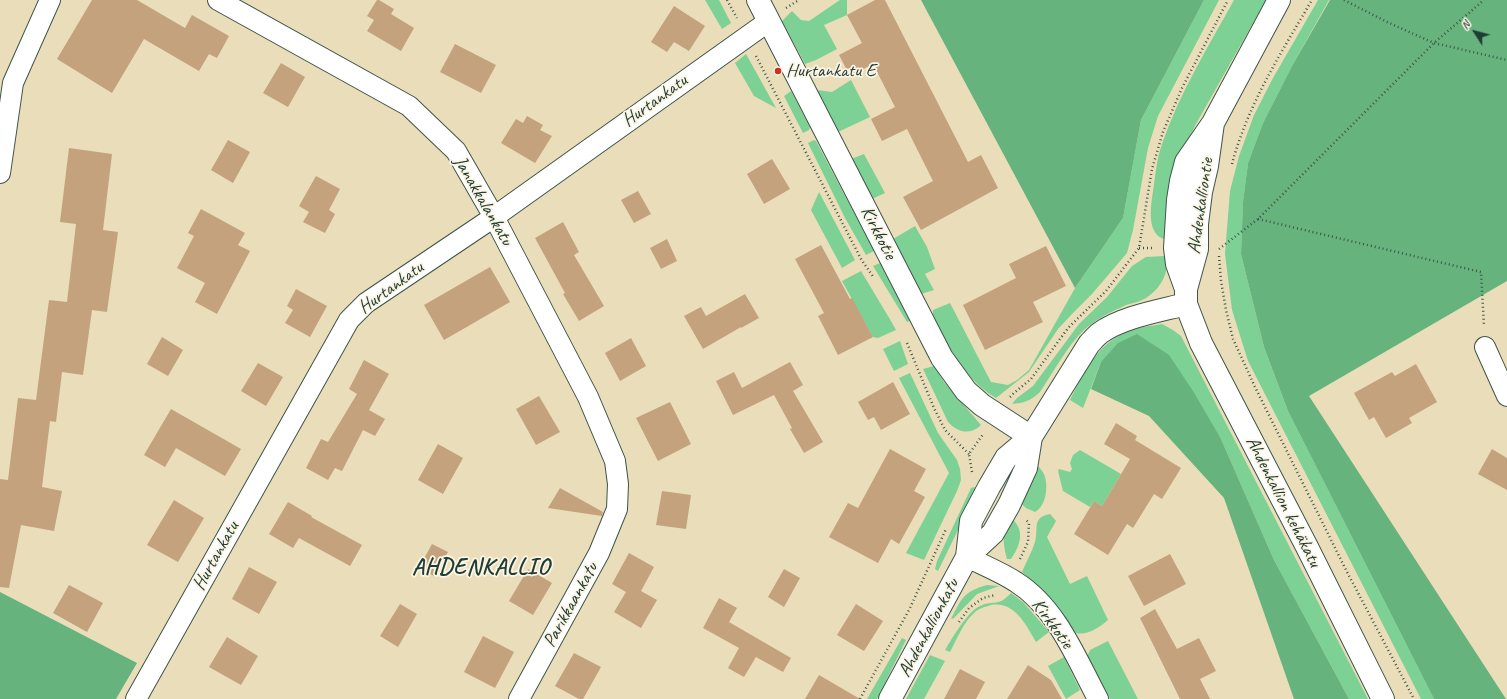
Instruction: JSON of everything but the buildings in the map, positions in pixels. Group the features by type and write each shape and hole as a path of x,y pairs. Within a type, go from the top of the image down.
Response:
{"street":[{"path":"0,173 13,83 50,0"},
{"name":"Janakkalankatu","path":"218,0 409,106 456,152 494,217 588,397 615,461 618,484 617,509"},
{"name":"Kirkkotie","path":"758,0 942,358 966,391 982,405 1031,437"},
{"name":"Ahdenkalliontie","path":"1186,296 1177,264 1175,248 1178,200 1186,162 1212,123 1279,0"},
{"name":"Hurtankatu","path":"136,699 349,320 366,302 494,217 769,21"},
{"name":"Ahdenkallionkatu","path":"890,699 967,557 993,533 1026,468 1031,437 1089,344 1100,333 1116,324 1186,296"},
{"name":"Ahdenkallion kehäkatu","path":"1186,296 1201,343 1307,547 1382,699"},
{"path":"1485,347 1507,396"},
{"name":"Parikkaankatu","path":"519,699 599,553 617,509"},
{"name":"Kirkkotie","path":"967,557 1017,582 1038,600 1062,631 1098,699"}],"path":[{"path":"727,0 861,259 876,282"},
{"path":"1068,328 1106,291 1139,248 1152,169 1163,132 1182,88 1228,0"},
{"path":"1231,165 1250,111 1312,0"},
{"path":"1344,0 1387,22 1434,43 1507,60"},
{"path":"1219,249 1258,219 1434,43 1484,0"},
{"path":"1258,219 1481,272 1485,347"},
{"path":"1219,242 1224,296 1233,339 1272,422 1414,699"},
{"path":"905,339 930,401 945,430 969,454"}],"green space":[{"path":"705,0 719,0 731,23 722,29"},
{"path":"840,0 847,0 847,15 824,25 837,49 805,64 782,21 792,11 801,20 809,21"},
{"path":"921,0 1204,0 1141,120 1123,218 1075,288"},
{"path":"1204,0 1219,0 1158,116 1148,148 1133,230 1127,253 1092,294 1058,329 1029,372 996,398 985,391 967,373 959,362 933,317 933,310 950,303 991,382 1008,385 1029,370 1075,288 1123,218 1141,120"},
{"path":"1234,0 1266,0 1196,124 1179,159 1168,240 1161,238 1154,230 1151,218 1152,198 1160,150 1185,89"},
{"path":"1318,0 1329,0 1292,66 1263,123 1248,163 1243,202 1241,254 1264,347 1288,411 1434,699 1421,699 1248,361 1232,310 1225,254 1230,191 1239,156 1254,115 1273,78"},
{"path":"1330,0 1507,0 1507,281 1309,396 1506,699 1434,699 1288,411 1264,347 1241,254 1243,202 1248,163 1263,123 1292,66"},
{"path":"746,54 776,108 754,96 735,63"},
{"path":"851,80 870,117 838,132 817,90 832,92"},
{"path":"791,91 810,127 809,130 803,133 784,96"},
{"path":"814,140 816,141 874,251 866,255 845,218 808,143"},
{"path":"864,154 885,193 872,199 851,159"},
{"path":"819,192 855,260 842,268 811,210"},
{"path":"915,226 927,247 935,269 925,274 934,290 921,294 893,239"},
{"path":"1146,257 1167,257 1167,269 1165,275 1159,286 1151,294 1144,299 1115,310 1089,326 1078,336 1060,360 1040,392 1027,401 1012,404 1017,398 1033,386 1079,324 1107,297 1132,266"},
{"path":"880,263 910,321 907,322 873,266"},
{"path":"861,271 896,330 878,338 873,337 842,281"},
{"path":"1162,324 1181,336 1368,699 1349,699 1274,560 1221,439 1101,362 1083,408 1070,400 1086,369 1108,343 1129,331"},
{"path":"1137,334 1169,355 1193,391 1221,439 1274,560 1349,699 1294,699 1224,498 1149,416 1091,389 1101,362 1118,343"},
{"path":"900,341 908,364 894,371 883,349"},
{"path":"934,366 944,382 981,425 977,428 968,432 955,428 948,422 923,369"},
{"path":"910,373 938,433 957,460 961,480 924,560 906,553 949,473 899,378"},
{"path":"1080,450 1121,474 1102,506 1094,501 1090,507 1063,491 1058,471 1059,469 1070,472 1072,469 1070,463 1073,455"},
{"path":"1036,466 1038,466 1044,474 1046,491 1042,506 1035,512 1026,508 1018,501"},
{"path":"974,487 978,489 938,571 935,569 937,561 971,488"},
{"path":"1050,514 1056,521 1047,537 1070,584 1087,576 1108,620 1089,632 1080,634 1076,633 1044,592 1022,572 1035,542 1038,521 1040,518"},
{"path":"1011,518 1019,528 1020,538 1017,549 1011,559 1007,559 1004,533"},
{"path":"987,585 999,586 977,594 954,618 951,619 961,601 968,593"},
{"path":"0,592 137,663 116,699 0,699"},
{"path":"1011,593 1024,603 1049,632 1036,642 1024,622 1013,610 999,605 991,605 974,613 963,626 950,652 945,650 961,625 975,609 985,604 999,602"},
{"path":"902,638 906,640 877,699 867,699"},
{"path":"1108,641 1138,699 1110,699 1087,657 1090,650"},
{"path":"930,655 945,661 924,699 906,699"},
{"path":"1064,657 1080,690 1066,699 1048,666"}],"place":[{"name":"Hurtankatu E","path":"778,71"}],"district":[{"name":"AHDENKALLIO","path":"481,568"}]}
